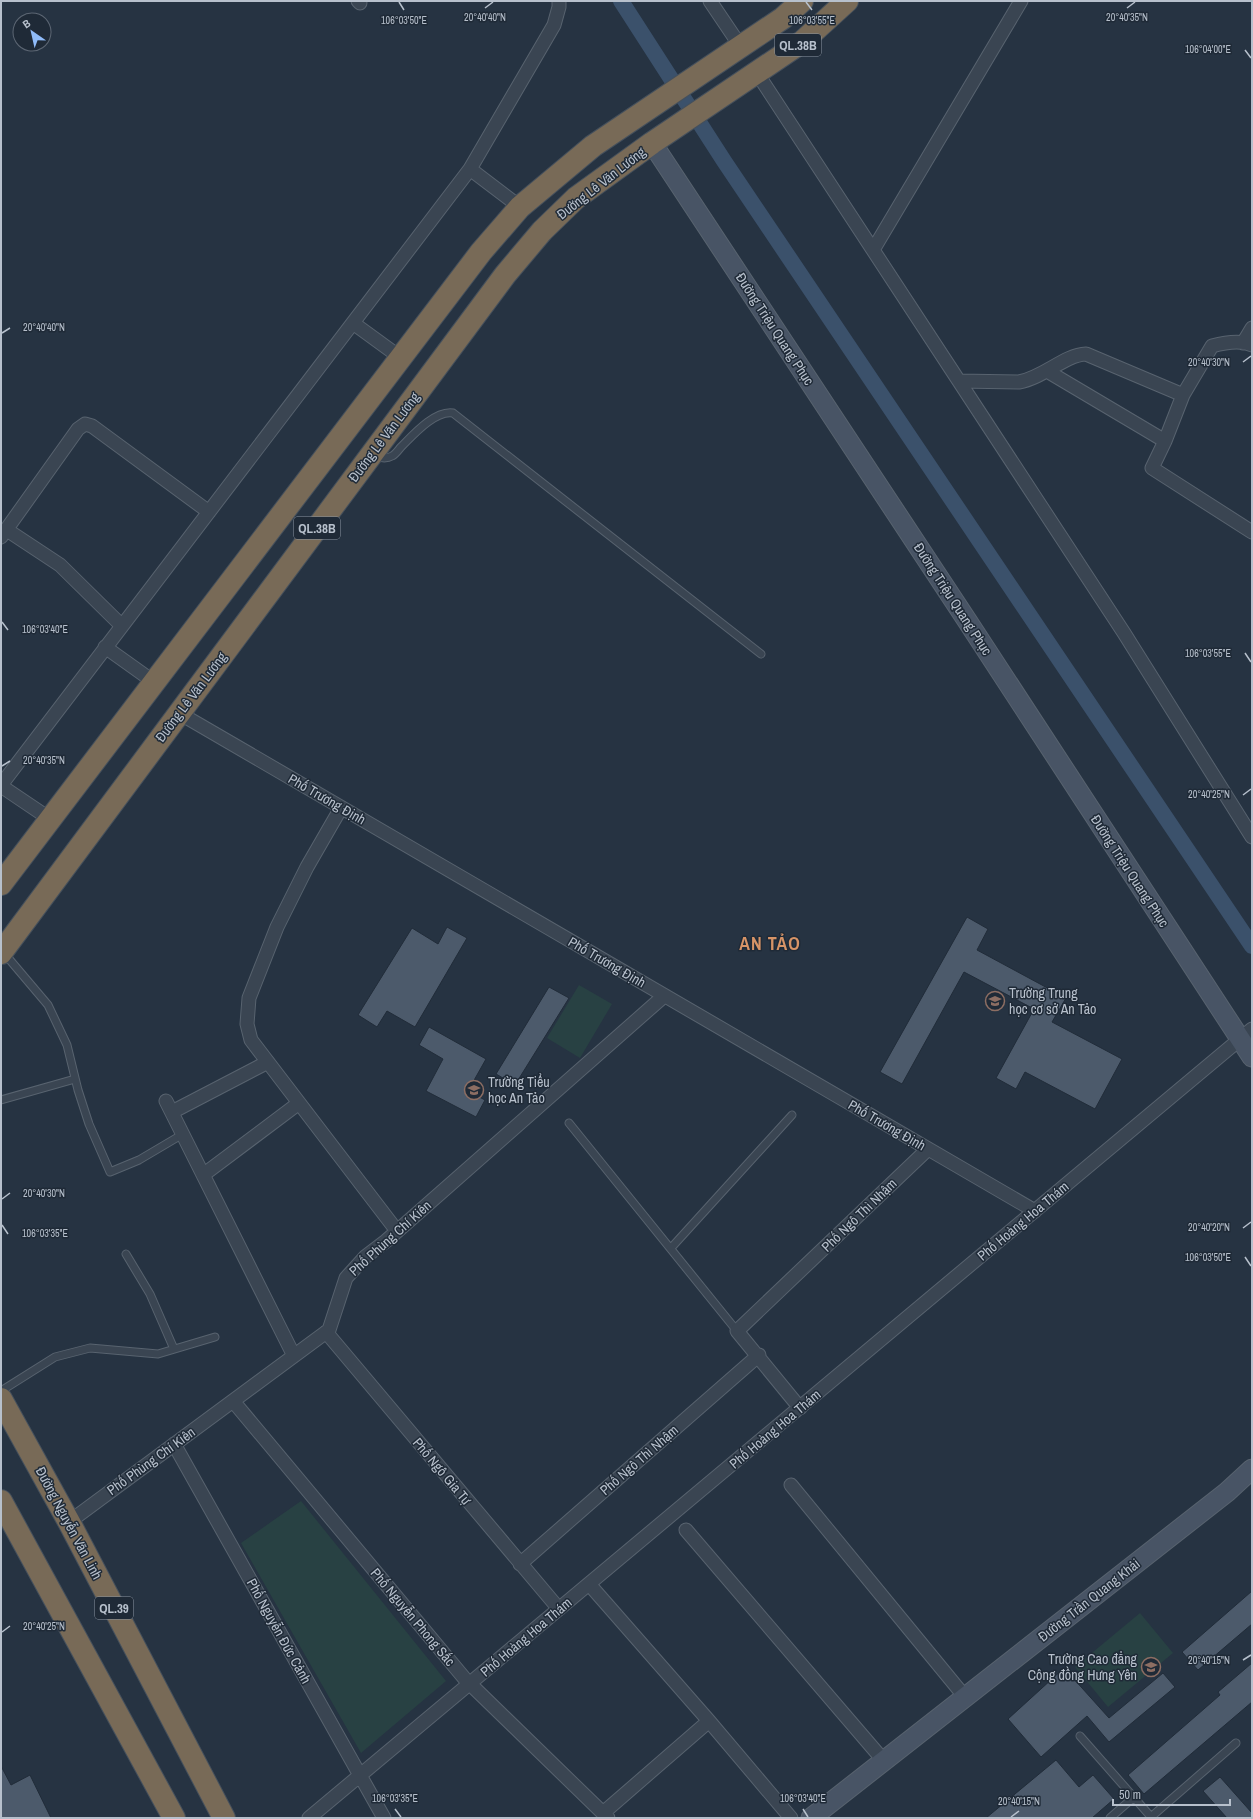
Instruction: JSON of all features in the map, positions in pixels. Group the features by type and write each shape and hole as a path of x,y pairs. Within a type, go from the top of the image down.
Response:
{"highway":[{"name":"QL.38B","path":"1,884 481,252 520,207 593,146 784,18 802,1"},
{"name":"Đường Lê Văn Lương","path":"2,953 505,275 542,231 576,198 659,138 802,42 847,1"},
{"name":"Đường Nguyễn Văn Linh","path":"1,1399 69,1522 224,1818"},
{"path":"1,1501 174,1818"}],"street":[{"path":"50,819 1,785 470,169 554,25 559,7 559,1"},
{"path":"710,1 735,50"},
{"path":"873,250 1021,1"},
{"path":"750,77 873,250 1124,633 1252,836"},
{"name":"Đường Triệu Quang Phục","path":"659,138 968,622 1246,1034 1252,1057"},
{"path":"470,169 520,207"},
{"path":"352,323 401,358"},
{"path":"1252,328 1247,344 1222,343 1212,346 1183,395 1165,441 1152,468 1252,532"},
{"path":"959,381 1019,382 1034,379 1075,356 1086,354 1183,395"},
{"path":"1047,372 1165,441"},
{"path":"122,626 60,566 4,533 78,429 85,424 92,426 208,512"},
{"path":"105,648 154,682"},
{"name":"Phố Trương Định","path":"179,714 1035,1211"},
{"path":"341,808 307,867 277,927 249,998 247,1024 251,1040 397,1231"},
{"name":"Phố Phùng Chí Kiên","path":"69,1522 329,1330 346,1278 365,1257 397,1231 664,996"},
{"name":"Phố Hoàng Hoa Thám","path":"309,1818 1246,1034"},
{"path":"268,1062 169,1106 294,1356"},
{"path":"203,1175 299,1103"},
{"name":"Phố Ngô Thì Nhậm","path":"737,1331 928,1149"},
{"path":"737,1331 759,1355 800,1408"},
{"name":"Phố Ngô Gia Tự","path":"326,1332 559,1609"},
{"name":"Phố Ngô Thì Nhậm","path":"520,1564 759,1355"},
{"name":"Phố Nguyễn Phong Sắc","path":"233,1401 469,1684 606,1815"},
{"name":"Phố Nguyễn Đức Cảnh","path":"174,1444 384,1818"},
{"name":"Đường Trần Quang Khải","path":"811,1818 1227,1492 1252,1469"},
{"path":"791,1485 965,1697"},
{"path":"686,1530 884,1761"},
{"path":"589,1584 709,1720 791,1818"},
{"path":"606,1815 709,1720"}],"lane":[{"path":"371,455 381,458 392,456 427,422 441,414 447,412 453,413 761,654"},
{"path":"2,953 48,1005 67,1045 75,1079 89,1124 110,1172 140,1160 183,1134"},
{"path":"1,1100 75,1079"},
{"path":"670,1248 792,1115"},
{"path":"569,1123 737,1331"},
{"path":"126,1254 150,1294 174,1349"},
{"path":"1,1391 55,1357 90,1348 158,1354 215,1337"},
{"path":"1080,1736 1151,1818 1236,1742"},
{"path":"1110,1818 1134,1798"}],"green space":[{"path":"579,985 612,1004 580,1058 547,1038"},
{"path":"301,1501 446,1681 361,1753 241,1543"},
{"path":"1140,1613 1173,1653 1108,1707 1075,1667"}],"building":[{"path":"967,917 988,929 977,950 1066,998 1052,1022 1122,1059 1095,1109 1025,1072 1016,1089 996,1078 1034,1009 964,972 902,1084 880,1072"},
{"path":"447,927 467,938 415,1027 387,1011 377,1027 358,1015 412,928 438,944"},
{"path":"549,987 569,998 515,1085 496,1074"},
{"path":"429,1027 486,1059 468,1091 485,1100 476,1117 426,1091 443,1059 419,1045"},
{"path":"1252,1591 1252,1624 1198,1670 1182,1652"},
{"path":"1252,1663 1252,1702 1144,1794 1128,1775 1220,1695 1218,1692"},
{"path":"1064,1668 1109,1718 1163,1673 1175,1687 1109,1742 1087,1716 1041,1757 1008,1719"},
{"path":"1056,1760 1079,1787 1093,1775 1114,1799 1092,1818 986,1818"},
{"path":"1,1766 11,1785 30,1775 51,1818 1,1818"},
{"path":"1220,1777 1252,1813 1252,1818 1227,1818 1203,1791"}],"waterway":[{"path":"621,1 724,161 1252,946"}],"place":[{"name":"Trường Trung học cơ sở An Tảo","path":"995,1001"},
{"name":"Trường Tiểu học An Tảo","path":"474,1090"},
{"name":"Trường Cao đẳng Cộng đồng Hưng Yên","path":"1151,1667"}],"district":[{"name":"AN TẢO","path":"770,944"}]}
